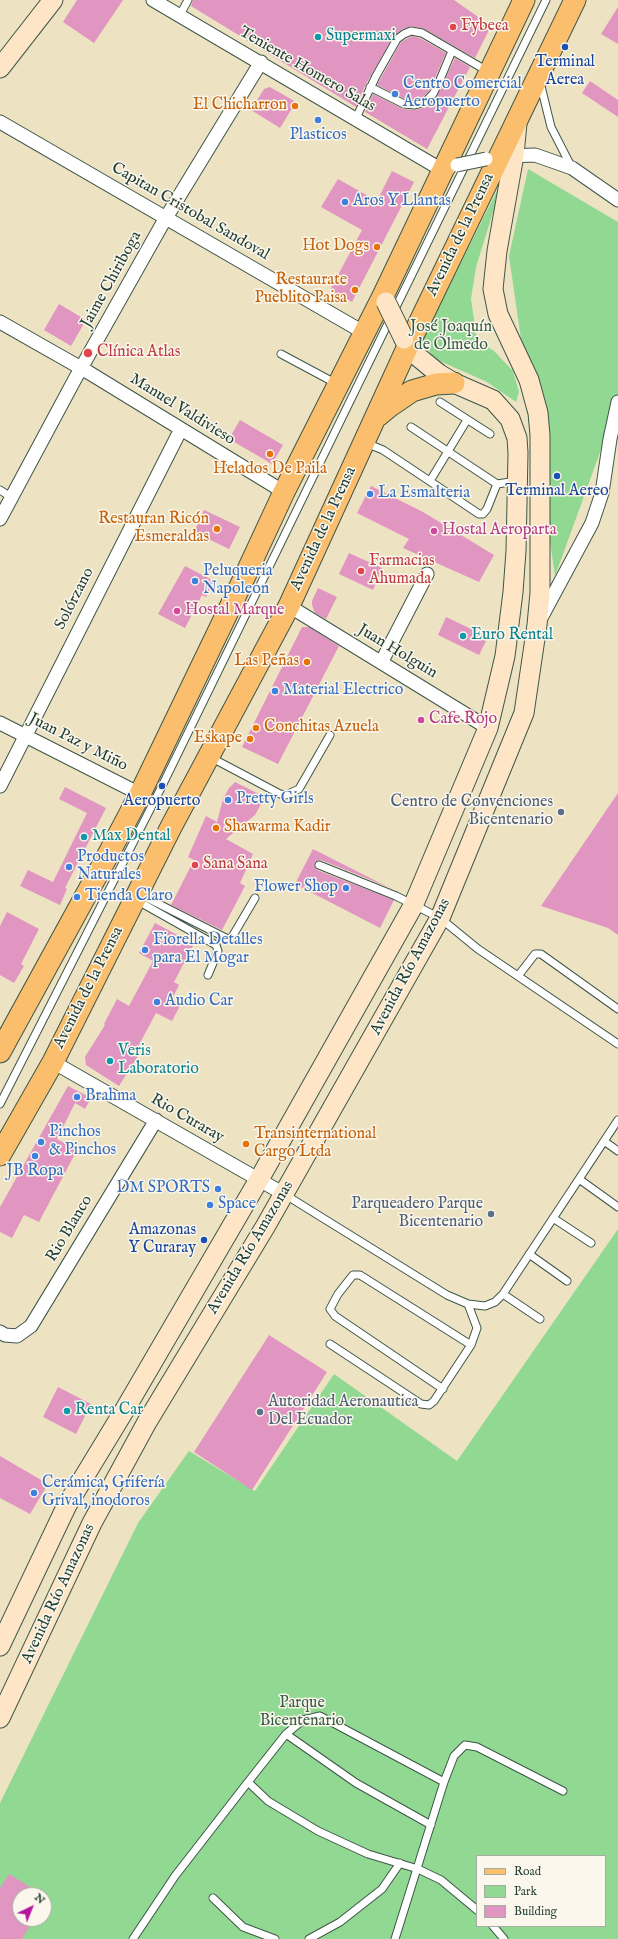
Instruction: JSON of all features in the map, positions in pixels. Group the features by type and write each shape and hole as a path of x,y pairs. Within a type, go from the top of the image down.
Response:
{"main road":[{"path":"0,68 53,0"},
{"path":"0,1052 140,794 337,384 363,332 384,299 450,168 490,72 524,0"},
{"name":"Avenida de la Prensa","path":"0,1155 53,1062 208,756 289,606 375,419 406,343 518,122 538,76 576,0"},
{"name":"Avenida Río Amazonas","path":"0,1718 92,1523 147,1422 284,1194 440,918 524,712 537,625 540,593 541,462 538,413 529,380 498,314 493,288 497,251 499,157"},
{"name":"Avenida Río Amazonas","path":"0,1646 67,1505 124,1411 259,1179 413,906 488,728 505,656 516,550 518,481 517,438 510,419 493,400 454,383 430,367 406,343 384,299"},
{"path":"375,419 390,406 412,391 436,384 454,383"},
{"path":"124,1411 147,1422"}],"street":[{"name":"Teniente Homero Salas","path":"154,0 356,118 450,168"},
{"name":"Jaime Chiriboga","path":"0,519 6,493 82,368 166,218 260,62"},
{"name":"Capitan Cristobal Sandoval","path":"0,122 363,332"},
{"path":"450,168 499,157 536,155 572,168 618,200"},
{"name":"Manuel Valdivieso","path":"0,322 82,368 284,492"},
{"path":"537,625 592,523 602,493 610,438 618,402"},
{"name":"Solórzano","path":"0,786 181,429"},
{"path":"382,661 427,574"},
{"name":"Juan Holguin","path":"289,606 382,661 488,728"},
{"name":"Juan Paz y Miño","path":"0,723 140,794"},
{"name":"Rio Curaray","path":"53,1062 284,1194"},
{"name":"Rio Blanco","path":"0,1332 5,1335 17,1336 31,1326 156,1120"}],"lane":[{"path":"180,15 188,0"},
{"path":"0,1104 158,794 546,0"},
{"path":"356,118 370,87 397,39 411,31 422,33 490,72"},
{"path":"370,87 404,104 415,105 425,102 433,94 452,51"},
{"path":"538,76 551,127 572,168"},
{"path":"281,354 337,384"},
{"path":"440,402 490,434"},
{"path":"430,481 467,420"},
{"path":"411,427 497,484 518,481"},
{"path":"364,442 383,450 479,514 483,514 487,509 497,484"},
{"path":"208,756 280,794 286,795 300,789 330,735"},
{"path":"319,865 396,896 413,906 440,918 478,949 618,1044"},
{"path":"136,896 228,939 232,937 255,898"},
{"path":"136,896 216,946 218,951 208,974"},
{"path":"518,976 535,954 541,954 618,1009"},
{"path":"284,1194 447,1295 468,1304 485,1306 495,1302 503,1294 618,1120"},
{"path":"604,1141 618,1151"},
{"path":"579,1179 618,1207"},
{"path":"553,1218 591,1243"},
{"path":"529,1254 567,1281"},
{"path":"443,1389 335,1316 330,1309 338,1294 353,1276 360,1275 471,1345"},
{"path":"503,1294 540,1320"},
{"path":"330,1344 421,1404 429,1406 434,1402 443,1389 471,1345 477,1328 468,1304"},
{"path":"133,1939 175,1876 286,1734 303,1720 320,1716 444,1782"},
{"path":"286,1734 356,1783 431,1825"},
{"path":"395,1939 444,1782 454,1756 465,1745 478,1747 563,1791"},
{"path":"248,1782 268,1801 318,1831 368,1854 418,1869 441,1880 476,1909"},
{"path":"309,1939 340,1922 382,1889 400,1863"},
{"path":"213,1898 242,1927 275,1939"},
{"path":"494,1927 504,1939"}],"green space":[{"path":"528,169 618,222 618,403 555,576 509,256"},
{"name":"José Joaquín de Olmedo","path":"504,177 476,267 471,299 477,340 494,351 513,371 519,392 516,402 487,382 433,358 423,338"},
{"name":"Parque Bicentenario","path":"618,1229 618,1939 0,1939 0,1803 138,1523 189,1451 255,1491 334,1374 457,1461"}],"building":[{"path":"77,0 123,0 94,43 63,22"},
{"name":"Supermaxi","path":"193,0 454,0 491,26 475,58 424,29 411,26 401,30 393,37 366,84 356,107 191,6"},
{"path":"618,7 618,44 601,34"},
{"path":"412,36 420,38 446,53 429,91 422,98 414,100 405,99 377,85 401,42"},
{"path":"455,58 470,67 427,149 365,112 373,94 403,109 416,110 428,106 437,96"},
{"path":"590,81 618,100 618,117 582,93"},
{"path":"270,87 296,102 280,128 251,110 264,89"},
{"path":"392,171 414,182 352,302 330,290 362,230 321,207 338,179 377,201"},
{"path":"59,304 86,320 71,346 44,330"},
{"path":"240,420 283,445 272,464 229,439"},
{"name":"Hostal Aeroparta","path":"371,486 423,512 494,555 479,582 403,548 409,539 357,513"},
{"name":"Restauran Ricón Esmeraldas","path":"204,510 240,527 229,549 194,532"},
{"name":"Farmacias Ahumada","path":"349,553 382,568 373,590 339,574"},
{"path":"185,566 214,581 206,597 202,595 185,628 158,614"},
{"path":"318,588 337,597 326,619 315,613 312,605 312,601"},
{"name":"Euro Rental","path":"446,617 488,637 479,655 438,635"},
{"path":"302,627 309,627 339,646 278,764 242,747"},
{"path":"235,782 265,797 255,815 226,839 253,854 240,883 245,886 222,930 171,905 194,860 188,857 206,816 217,822 223,799 229,788"},
{"path":"65,787 106,808 65,888 67,889 60,905 20,886 28,870 53,882 87,813 59,799"},
{"path":"618,793 618,935 608,928 541,906"},
{"name":"Flower Shop","path":"313,849 388,887 321,860 316,861 314,864 317,870 394,900 380,928 295,884"},
{"path":"7,912 39,929 21,964 24,966 14,983 0,975 0,926"},
{"path":"155,923 194,944 174,982 179,985 172,999 181,1004 172,1021 156,1013 134,1054 138,1056 119,1086 86,1065 85,1057 105,1025 104,1024 117,999 129,1006 153,961 139,953"},
{"path":"68,1086 91,1098 85,1109 75,1103 57,1139 77,1150 39,1222 24,1215 12,1238 0,1232 0,1207"},
{"name":"Autoridad Aeronautica Del Ecuador","path":"269,1335 327,1372 252,1490 194,1452"},
{"name":"Renta Car","path":"58,1387 91,1404 76,1434 43,1417"},
{"path":"0,1456 48,1484 30,1514 0,1498"},
{"path":"9,1874 30,1887 12,1887 12,1927 29,1927 22,1939 0,1939 0,1888"}],"place":[{"name":"Fybeca","path":"453,27"},
{"name":"Supermaxi","path":"318,37"},
{"name":"Terminal Aerea","path":"565,47"},
{"name":"Centro Comercial Aeropuerto","path":"395,94"},
{"name":"El Chicharron","path":"295,106"},
{"name":"Plasticos","path":"318,120"},
{"name":"Aros Y Llantas","path":"345,202"},
{"name":"Hot Dogs","path":"377,247"},
{"name":"Restaurate Pueblito Paisa","path":"355,290"},
{"name":"Clínica Atlas","path":"88,353"},
{"name":"Helados De Paila","path":"270,454"},
{"name":"Terminal Aereo","path":"557,476"},
{"name":"La Esmalteria","path":"370,494"},
{"name":"Restauran Ricón Esmeraldas","path":"217,529"},
{"name":"Hostal Aeroparta","path":"434,531"},
{"name":"Farmacias Ahumada","path":"361,571"},
{"name":"Peluqueria Napoleon","path":"195,581"},
{"name":"Hostal Marque","path":"177,611"},
{"name":"Euro Rental","path":"463,636"},
{"name":"Las Peñas","path":"307,662"},
{"name":"Material Electrico","path":"275,691"},
{"name":"Cafe Rojo","path":"421,720"},
{"name":"Conchitas Azuela","path":"256,728"},
{"name":"Eskape","path":"250,739"},
{"name":"Aeropuerto","path":"162,786"},
{"name":"Pretty Girls","path":"228,800"},
{"name":"Centro de Convenciones Bicentenario","path":"561,812"},
{"name":"Shawarma Kadir","path":"216,828"},
{"name":"Max Dental","path":"84,837"},
{"name":"Sana Sana","path":"195,865"},
{"name":"Productos Naturales","path":"69,867"},
{"name":"Flower Shop","path":"346,888"},
{"name":"Tienda Claro","path":"77,897"},
{"name":"Fiorella Detalles para El Mogar","path":"145,950"},
{"name":"Audio Car","path":"157,1002"},
{"name":"Veris Laboratorio","path":"110,1061"},
{"name":"Brahma","path":"77,1097"},
{"name":"Pinchos & Pinchos","path":"41,1142"},
{"name":"Transinternational Cargo Ltda","path":"246,1144"},
{"name":"JB Ropa","path":"35,1156"},
{"name":"DM SPORTS","path":"218,1189"},
{"name":"Space","path":"210,1205"},
{"name":"Parqueadero Parque Bicentenario","path":"491,1214"},
{"name":"Amazonas Y Curaray","path":"204,1240"},
{"name":"Renta Car","path":"67,1411"},
{"name":"Autoridad Aeronautica Del Ecuador","path":"260,1412"},
{"name":"Cerámica, Grifería Grival, inodoros","path":"34,1493"}]}
